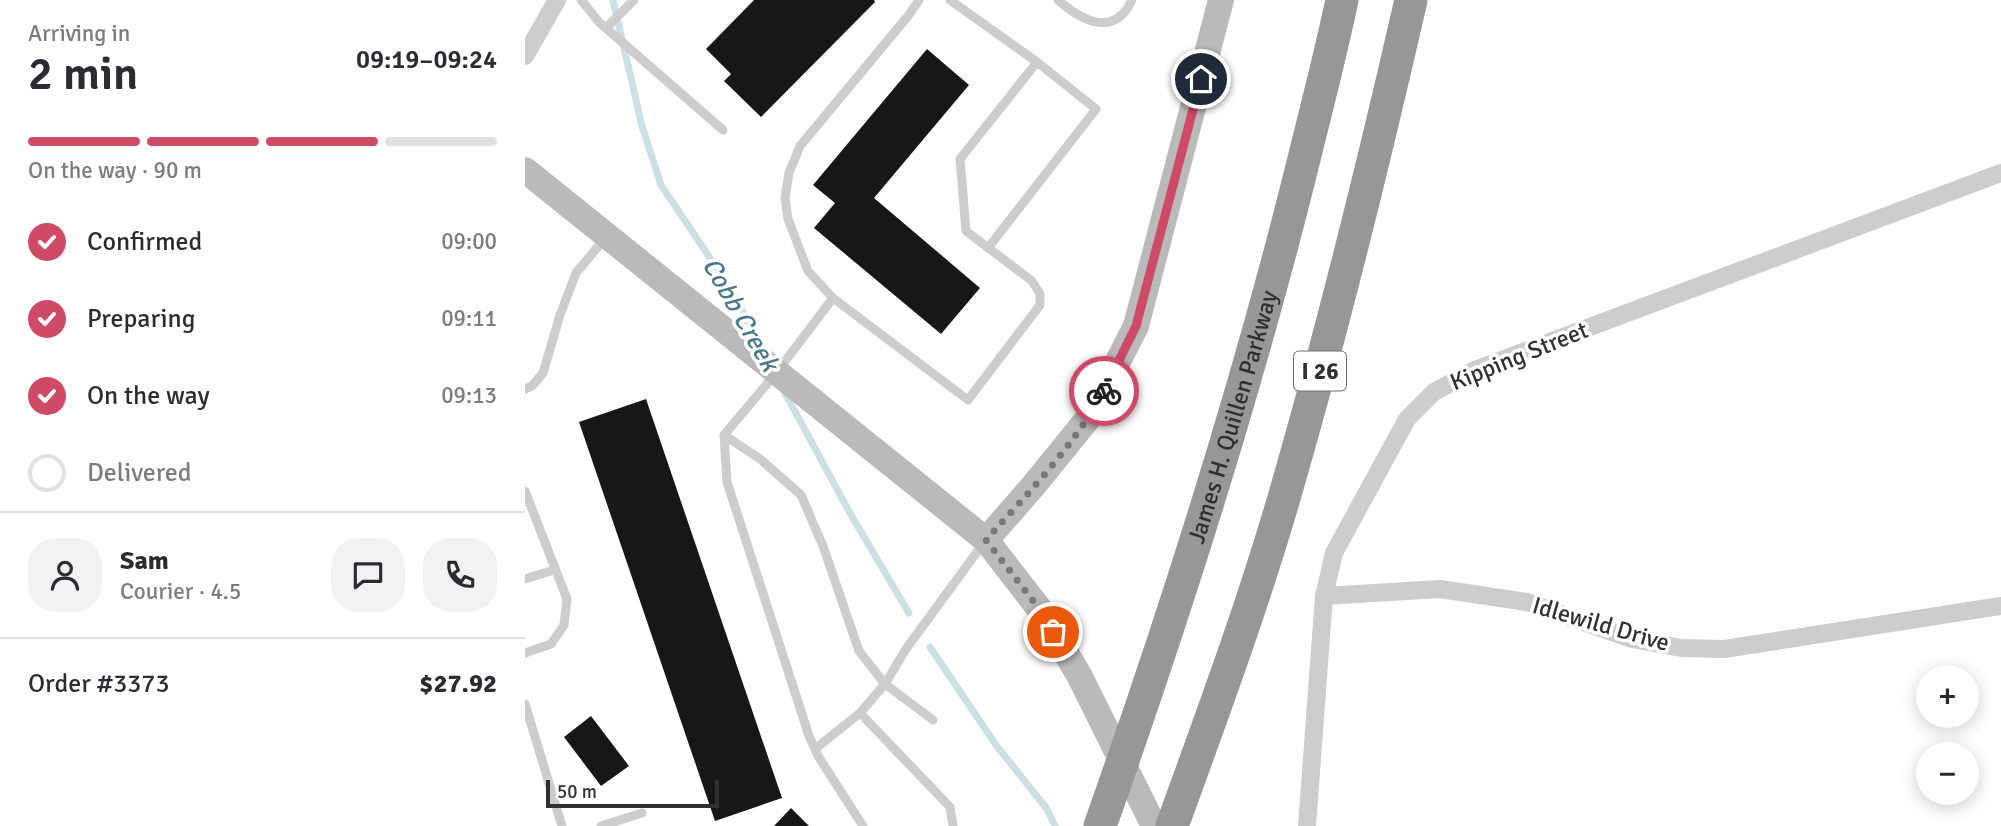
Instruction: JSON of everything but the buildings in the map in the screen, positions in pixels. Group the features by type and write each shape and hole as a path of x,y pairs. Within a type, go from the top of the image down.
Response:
{"highway":[{"name":"James H. Quillen Parkway","path":"1100,826 1164,643 1226,450 1274,275 1342,0"},
{"name":"I 26","path":"1172,826 1245,621 1288,486 1371,173 1411,0"}],"street":[{"path":"525,56 557,0"},
{"path":"986,540 1090,416 1136,326 1221,0"},
{"path":"525,170 986,540 1041,611 1079,675 1154,826"},
{"name":"Kipping Street","path":"1307,826 1324,596 1334,553 1407,419 1434,392 1475,370 2001,173"},
{"name":"Idlewild Drive","path":"1324,596 1451,590 1527,602 1632,639 1681,648 1724,649 2001,606"}],"lane":[{"path":"581,0 606,27 723,130"},
{"path":"606,27 634,0"},
{"path":"919,0 800,146 789,173 785,198 788,219 808,271 833,298 968,400 1040,305 1040,294 1032,281 966,231 960,159 1037,62"},
{"path":"950,0 1037,62 1096,109 988,247"},
{"path":"1058,0 1073,13 1098,23 1114,22 1126,13 1132,0"},
{"path":"525,389 532,386 543,373 576,273 607,237"},
{"path":"833,298 777,372 724,435 727,482 815,749 863,826"},
{"path":"724,435 760,459 801,495 823,546 859,650 885,684 933,720"},
{"path":"525,491 567,599 564,625 551,644 525,653"},
{"path":"815,749 860,712 885,684 906,649 986,540"},
{"path":"525,579 554,570"},
{"path":"525,704 562,826"},
{"path":"860,712 950,807 953,826"},
{"path":"601,826 642,813"}],"waterway":[{"name":"Cobb Creek","path":"613,0 642,126 661,185 733,292 760,346"},
{"name":"Cobb Creek","path":"784,391 851,515 909,613"},
{"name":"Cobb Creek","path":"930,647 996,745 1047,809 1055,826"}],"way so far":[{"path":"1053,632 1041,611 986,540 1090,416 1104,391"}],"route":[{"path":"1104,391 1136,326 1201,79"}]}
